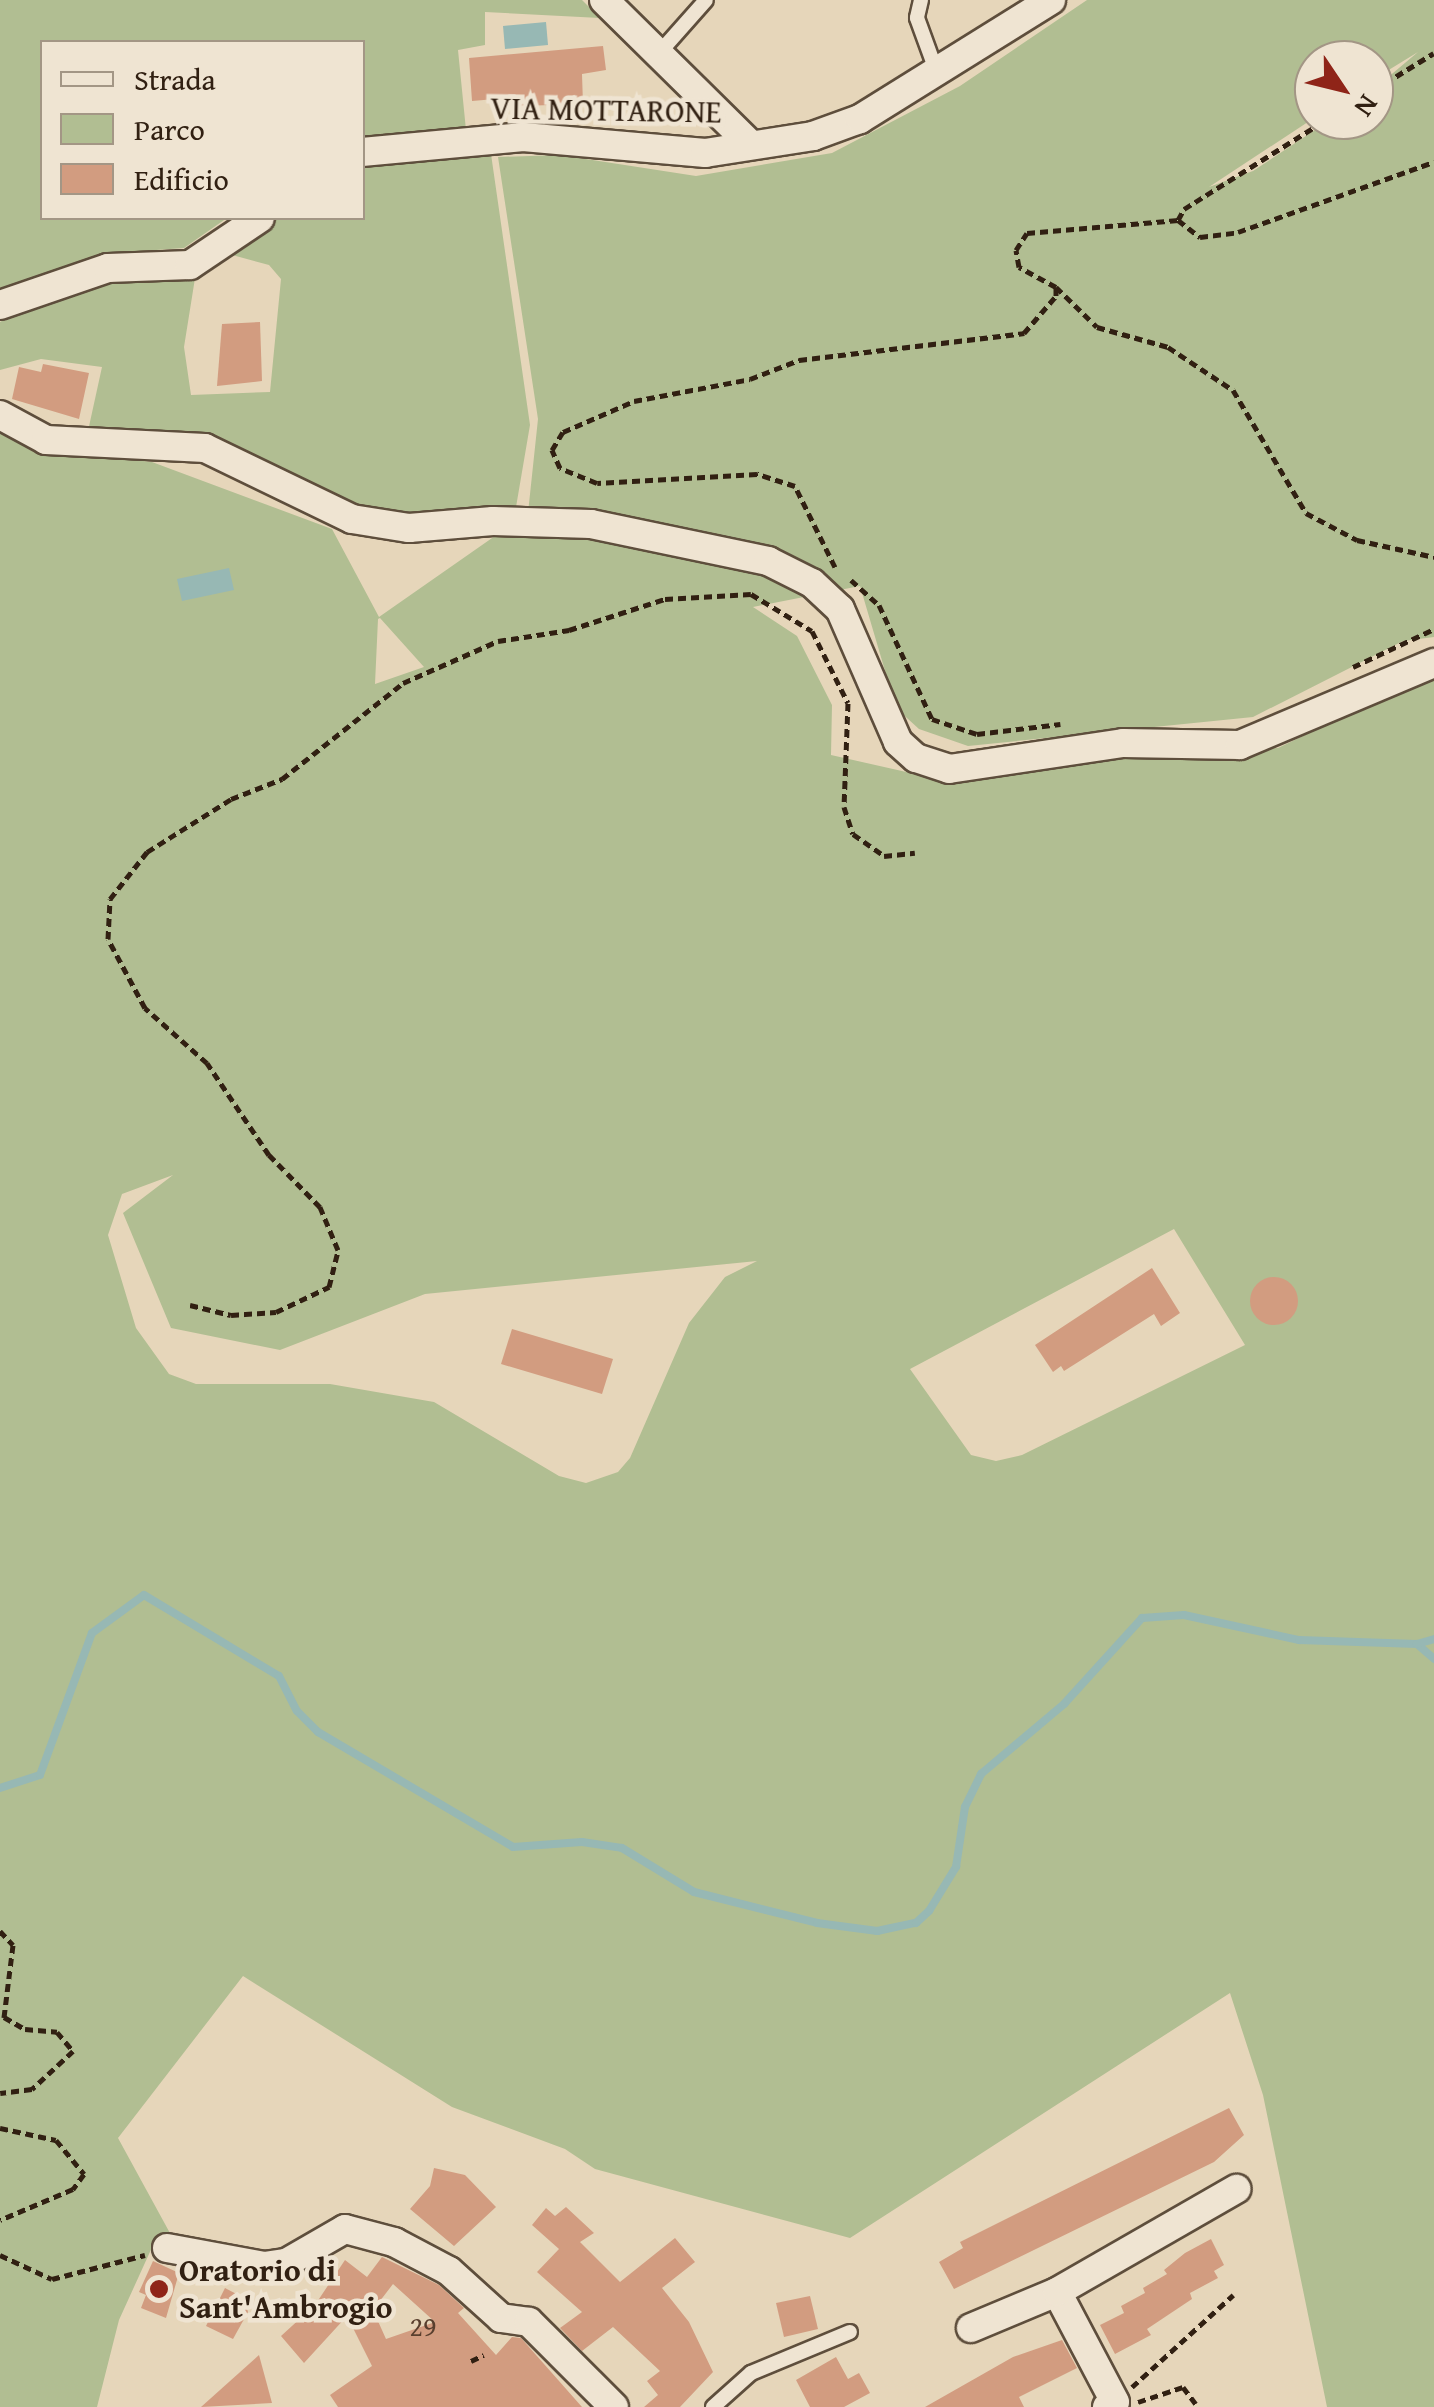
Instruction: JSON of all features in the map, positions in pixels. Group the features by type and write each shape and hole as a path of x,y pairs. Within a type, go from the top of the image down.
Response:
{"street":[{"path":"604,0 752,146"},
{"name":"VIA MOTTARONE","path":"365,152 524,137 704,153 813,136 860,119 1051,0"},
{"path":"0,305 108,268 190,264 257,220"},
{"path":"0,415 46,440 205,448 352,520 410,528 493,521 592,524 768,561 812,583 840,609 898,742 916,758 949,769 1123,743 1240,744 1312,720 1434,662"},
{"path":"972,2328 1057,2292 1236,2189"},
{"path":"167,2248 264,2266 286,2263 345,2229 394,2242 449,2271 501,2318 528,2322 614,2407"},
{"path":"1057,2292 1111,2405"}],"lane":[{"path":"660,52 706,0"},
{"path":"921,0 917,18 938,73"},
{"path":"714,2407 751,2374 850,2332"}],"path":[{"path":"1394,78 1434,53"},
{"path":"1178,220 1184,208 1294,140"},
{"path":"1434,162 1238,232 1200,237 1178,220 1027,233 1016,250 1019,267 1056,287 1097,327 1168,347 1234,390 1306,513 1357,540 1434,556"},
{"path":"1056,287 1056,296 1024,333 799,360 750,380 634,401 563,432 552,450 560,468 598,483 756,474 795,486 833,564 880,606 932,719 978,734 1080,721"},
{"path":"190,1305 231,1315 276,1312 329,1287 338,1250 320,1207 269,1154 207,1062 145,1008 108,939 110,899 161,842 231,799 282,778 403,683 498,641 569,630 665,600 751,594 812,632 848,703 844,807 853,834 884,856 915,852"},
{"path":"1341,673 1434,629"},
{"path":"0,1931 13,1945 4,2017 26,2029 57,2032 73,2051 32,2089 0,2094"},
{"path":"0,2128 56,2140 84,2174 73,2189 0,2220"},
{"path":"0,2255 52,2279 167,2248"},
{"path":"1111,2405 1232,2295"},
{"path":"471,2361 484,2355"},
{"path":"1111,2405 1141,2402 1183,2387 1196,2404"}],"green space":[{"path":"0,0 582,0 600,18 485,12 485,45 458,50 466,130 365,137 365,40 40,40 40,220 224,220 184,248 101,254 0,288"},
{"path":"1087,0 1434,0 1434,637 1403,641 1253,717 968,746 919,729 896,708 860,586 753,607 797,636 832,705 831,755 955,783 1088,755 1278,748 1434,673 1434,2407 1327,2407 1263,2095 1230,1993 850,2238 595,2169 565,2149 452,2107 243,1976 118,2138 171,2235 154,2243 119,2320 97,2407 0,2407 0,424 42,450 152,462 332,529 379,617 528,513 538,419 498,157 560,155 696,176 832,153 960,86","holes":["378,619 424,667 375,684","173,1175 123,1213 171,1328 280,1350 425,1294 757,1261 725,1277 689,1323 630,1458 618,1472 586,1483 559,1476 434,1402 330,1384 196,1384 169,1374 136,1328 108,1235 122,1194","1174,1229 1245,1345 1022,1455 996,1461 971,1455 910,1369"]},
{"path":"491,154 530,425 515,513 395,518 347,509 206,441 88,431 102,367 41,359 0,370 0,322 50,295 108,273 196,272 184,347 191,395 270,392 281,279 269,265 225,253 272,220 365,220 365,166"}],"water":[{"path":"546,22 548,45 505,49 503,26"},
{"path":"229,568 234,590 182,601 177,579"}],"building":[{"path":"603,46 606,70 582,74 583,104 520,106 519,97 472,101 469,58"},
{"path":"260,322 262,381 217,386 222,324"},
{"path":"43,364 89,373 79,419 12,399 19,367 41,372"},
{"path":"1152,1268 1180,1313 1161,1326 1154,1314 1064,1371 1061,1366 1053,1372 1035,1345"},
{"path":"1274,1277 1291,1284 1298,1301 1291,1318 1274,1325 1257,1318 1250,1301 1257,1284"},
{"path":"512,1329 613,1359 602,1394 501,1364"},
{"path":"1229,2108 1244,2135 1214,2162 954,2289 939,2262 963,2248 960,2242"},
{"path":"434,2168 465,2175 496,2207 454,2246 410,2209 430,2186"},
{"path":"566,2207 594,2233 580,2242 620,2282 675,2238 695,2262 662,2288 689,2322 713,2372 680,2407 644,2407 658,2395 647,2381 660,2371 613,2327 582,2351 560,2328 582,2312 537,2272 559,2249 532,2225 546,2208 555,2216"},
{"path":"1211,2239 1224,2265 1214,2271 1218,2278 1190,2293 1192,2299 1147,2329 1151,2335 1115,2354 1100,2325 1124,2313 1121,2306 1145,2293 1143,2288 1167,2274 1164,2270 1185,2253"},
{"path":"382,2257 439,2285 464,2308 458,2313 496,2355 512,2337 521,2338 582,2407 338,2407 330,2395 372,2366 347,2316 304,2363 281,2336 315,2305 345,2260 367,2277","holes":["393,2284 435,2322 386,2339 373,2310"]},
{"name":"Oratorio di Sant'Ambrogio","path":"153,2261 179,2273 166,2318 141,2308 146,2295 139,2292"},
{"path":"225,2288 244,2298 248,2312 233,2339 206,2326"},
{"path":"810,2296 818,2329 784,2337 776,2303"},
{"path":"1062,2340 1077,2368 1019,2397 1024,2407 925,2407 1013,2357"},
{"path":"259,2355 272,2403 201,2407"},
{"path":"836,2357 848,2379 859,2373 870,2393 844,2407 810,2407 796,2380"}],"waterway":[{"path":"0,1788 40,1775 92,1633 144,1595 279,1676 297,1711 318,1732 513,1847 582,1842 622,1848 694,1892 817,1923 877,1931 916,1923 929,1911 956,1867 965,1807 981,1774 1064,1704 1142,1618 1184,1615 1299,1640 1417,1644 1434,1639"},
{"path":"1417,1644 1434,1659"}],"place":[{"name":"Oratorio di Sant'Ambrogio","path":"159,2289"}]}
